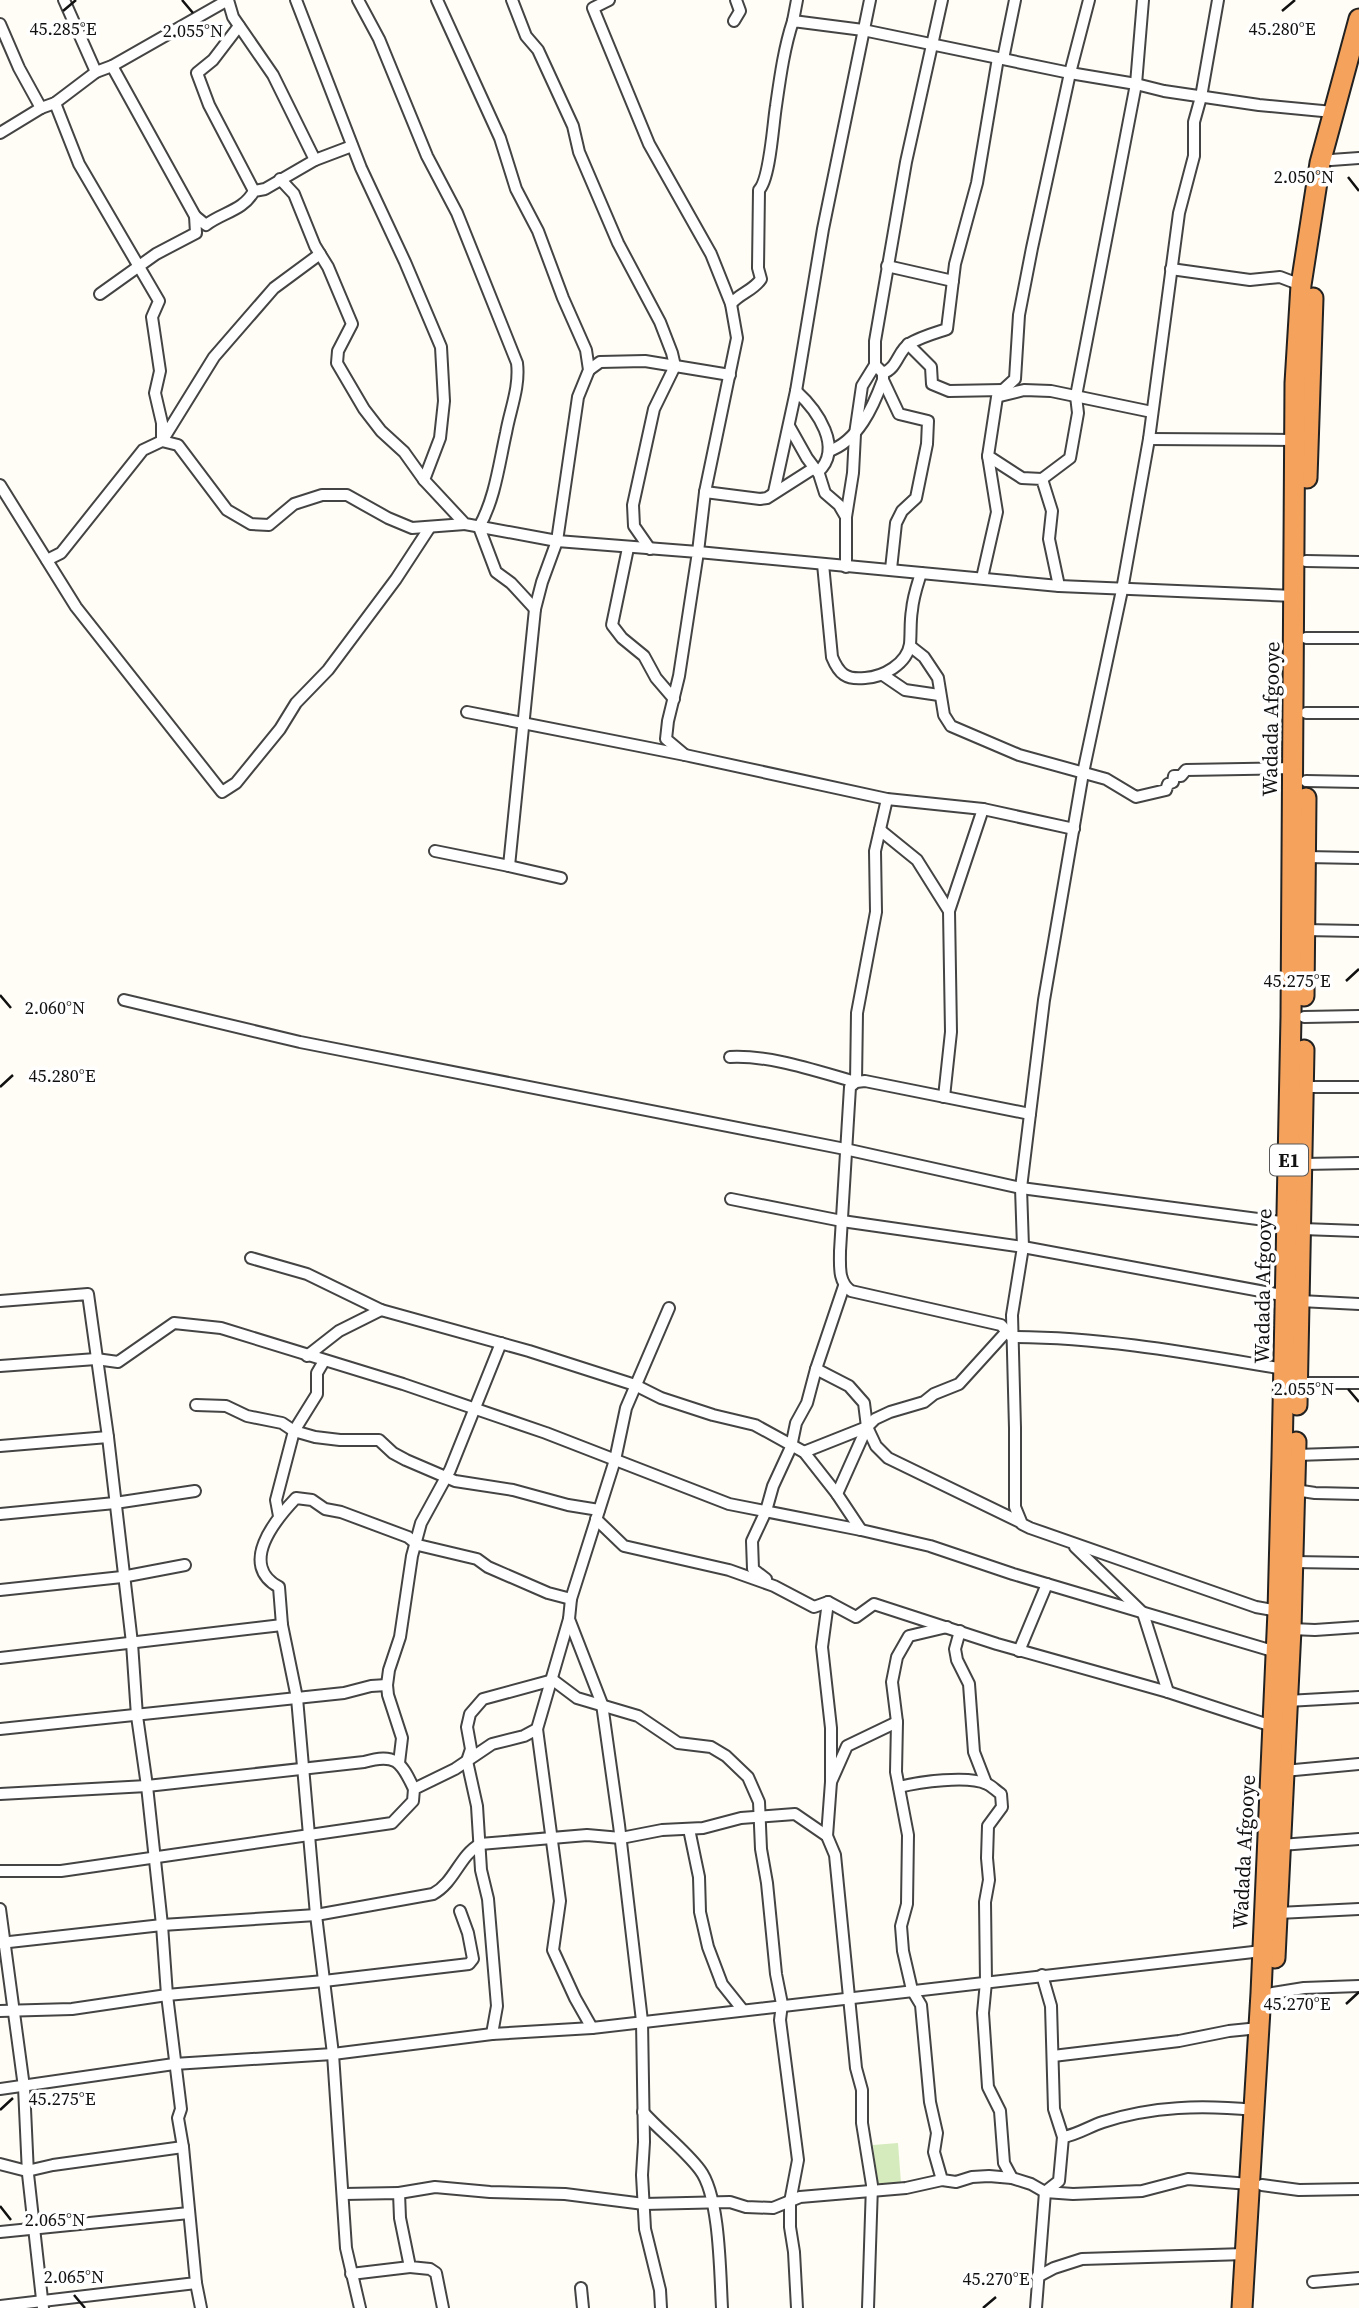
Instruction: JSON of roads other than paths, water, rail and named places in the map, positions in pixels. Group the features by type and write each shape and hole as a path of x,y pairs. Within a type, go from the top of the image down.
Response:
{"highway":[{"name":"Wadada Afgooye","path":"1255,2308 1254,2110 1294,1298 1299,774 1294,596 1295,383 1301,285 1320,163 1359,19"},
{"name":"Wadada Afgooye","path":"1295,1226 1303,1164 1306,858 1299,774 1306,713 1306,561 1314,290 1331,160 1359,64"},
{"name":"Wadada Afgooye","path":"1242,2308 1245,2253 1255,2185 1273,1993 1278,1913 1296,1490 1291,1376"}],"street":[{"path":"64,0 96,72"},
{"path":"0,133 41,108 55,103 96,72 112,66 228,0 233,17 274,75 315,160"},
{"path":"296,0 352,146 441,347 444,401 440,438 424,480"},
{"path":"358,0 379,39 427,156 457,213 517,363 519,373 516,391 501,458 487,513 479,527"},
{"path":"437,0 500,138 516,189 538,231 586,350 589,370 578,397 557,541 541,582 535,609 509,866"},
{"path":"512,0 526,36 538,50 573,126 579,152 618,243 660,322 674,366 654,409 633,505 634,526 650,549"},
{"path":"609,0 592,4 649,145 711,254 731,304 737,338 705,492 680,676 666,739 685,755"},
{"path":"734,21 740,11 736,0"},
{"path":"731,304 743,293 756,287 761,279 758,268 759,190 763,186 767,167 775,107 797,0"},
{"path":"774,492 796,391 823,229 870,0"},
{"path":"891,569 896,523 902,512 916,498 927,444 928,421 899,414 880,372 874,341 906,162 942,0"},
{"path":"846,567 846,517 862,386 880,372 888,372 908,344 947,328 953,281 977,183 1015,0"},
{"path":"982,578 997,512 988,456 1000,393 1015,379 1019,315 1031,248 1089,0"},
{"path":"988,456 1022,478 1042,479 1070,458 1078,412 1076,396 1136,84 1143,0"},
{"path":"1022,1524 1014,1507 1015,1427 1010,1333 1023,1247 1021,1188 1044,1000 1083,773 1122,590 1149,439 1179,213 1194,156 1194,122 1201,97 1217,0"},
{"path":"793,21 863,30 1136,84 1164,92 1333,112"},
{"path":"0,24 19,68 41,108"},
{"path":"239,26 213,60 197,73 209,105 254,191"},
{"path":"112,66 195,216 206,225 244,204 254,191 265,189 315,160 352,146"},
{"path":"55,103 79,164 159,301 152,317 160,371 156,393 162,423 162,441"},
{"path":"1331,160 1359,158"},
{"path":"280,179 294,194 352,324 338,351 337,363 364,409 381,431 404,452 424,480 465,524"},
{"path":"100,294 156,254 196,233 195,216"},
{"path":"47,559 61,553 143,450 162,441 214,357 274,288 320,254"},
{"path":"887,266 953,281"},
{"path":"1171,270 1250,280 1280,277 1301,285"},
{"path":"908,344 931,367 932,384 949,391 1051,391 1152,412"},
{"path":"589,370 600,362 645,361 730,375"},
{"path":"829,451 841,447 855,434 877,396 880,372"},
{"path":"705,492 767,498 827,464 829,451 818,416 796,391"},
{"path":"789,426 816,470 825,493 839,505 846,517"},
{"path":"1149,439 1294,440"},
{"path":"162,441 178,445 227,510 251,524 269,525 294,504 323,495 347,495 412,528 465,524 557,541 1059,586 1294,596"},
{"path":"1042,479 1052,511 1049,539 1059,586"},
{"path":"0,485 76,607 222,792 236,783 280,729 296,703 328,670 396,579 430,527"},
{"path":"479,527 496,572 511,583 535,609"},
{"path":"628,548 612,625 622,638 644,656 656,678 674,699"},
{"path":"1306,561 1359,562"},
{"path":"823,564 832,657 845,677 853,680 883,675 897,665 910,646 913,597 921,573"},
{"path":"1306,638 1359,638"},
{"path":"910,646 924,657 938,678 944,715 951,726 1019,755 1106,779 1136,797 1166,790 1168,784 1173,782 1174,776 1181,776 1186,770 1299,774 1359,782"},
{"path":"883,675 905,690 939,695"},
{"path":"467,712 685,755 887,799 984,809 1074,829"},
{"path":"1306,713 1359,713"},
{"path":"887,799 874,850 876,912 857,1013 856,1082 850,1087 840,1251 840,1273 844,1286 851,1292 1001,1325 1010,1333 1141,1346 1291,1376 1359,1383"},
{"path":"944,1097 951,1032 949,911 984,809"},
{"path":"880,830 918,859 949,911"},
{"path":"435,851 561,878"},
{"path":"1306,858 1359,858"},
{"path":"1304,930 1359,931"},
{"path":"124,1000 300,1042 845,1149 1021,1188 1295,1226 1359,1231"},
{"path":"1304,1017 1359,1016"},
{"path":"730,1056 789,1064 856,1082 865,1081 1030,1114"},
{"path":"1304,1087 1359,1087"},
{"path":"1303,1164 1359,1163"},
{"path":"731,1199 842,1221 1023,1247 1294,1298 1359,1304"},
{"path":"251,1258 307,1274 381,1310 501,1343 635,1385 687,1407 755,1425 804,1452 861,1530"},
{"path":"774,1586 753,1569 752,1541 791,1447 796,1423 807,1403 844,1286"},
{"path":"0,1301 88,1294 108,1437 122,1577 132,1643 137,1716 148,1786 174,2064 181,2109 178,2118 201,2308"},
{"path":"592,2028 553,1950 559,1901 537,1729 569,1619 571,1599 615,1460 626,1408 669,1308"},
{"path":"307,1356 339,1331 381,1310"},
{"path":"0,1366 96,1359 118,1362 174,1323 221,1328 476,1409 729,1503 930,1546 1276,1652"},
{"path":"837,1494 867,1427 874,1419 924,1402 934,1394 959,1384 988,1349 1010,1333"},
{"path":"400,1763 402,1738 387,1685 400,1637 416,1543 421,1523 446,1477 501,1343"},
{"path":"279,1516 276,1500 294,1431 317,1394 317,1373 324,1361"},
{"path":"816,1369 849,1386 864,1404 867,1427 876,1447 888,1458 1022,1524 1073,1545 1278,1612"},
{"path":"195,1405 226,1406 247,1416 282,1423 294,1431 340,1440 379,1440 393,1453 446,1477 513,1490 598,1515 624,1546 729,1570 774,1586 814,1607 828,1602 856,1617 874,1604 1019,1651 1168,1692 1272,1726"},
{"path":"804,1452 867,1427"},
{"path":"0,1446 108,1437"},
{"path":"1296,1455 1359,1453"},
{"path":"1296,1490 1359,1494"},
{"path":"0,1514 115,1503 195,1491"},
{"path":"360,2308 346,2248 333,2054 316,1915 297,1698 282,1625 279,1587 272,1583 262,1567 260,1554 264,1540 279,1516 296,1498 312,1500 325,1509 341,1512 438,1551 477,1559 488,1567 548,1593 571,1599"},
{"path":"1073,1545 1143,1613 1168,1692"},
{"path":"1293,1562 1359,1563"},
{"path":"0,1590 122,1577 185,1565"},
{"path":"1019,1651 1047,1584"},
{"path":"828,1602 822,1647 831,1728 827,1836 835,1855 856,2068 862,2090 862,2123 872,2192 868,2308"},
{"path":"569,1619 602,1704 621,1838 642,2021 645,2229 660,2290 661,2308"},
{"path":"0,1658 282,1625"},
{"path":"942,2180 934,2152 937,2133 930,2102 921,2005 912,1990 903,1951 901,1926 907,1903 908,1835 896,1773 897,1722 892,1682 897,1657 909,1636 947,1627"},
{"path":"1291,1629 1359,1627"},
{"path":"960,1632 955,1649 957,1660 969,1684 974,1752 986,1783 1000,1794 1002,1807 988,1826 989,1880 985,1902 986,1982 983,2013 988,2087 1000,2111 1004,2163 1012,2178"},
{"path":"553,1680 577,1698 638,1716 678,1743 711,1746 748,1777 759,1802 761,1849 771,1906 776,1974 782,2004 780,2020 798,2160 790,2202 797,2308"},
{"path":"492,2034 497,2006 488,1899 481,1870 477,1806 467,1761 471,1749 467,1727 470,1714 483,1699 553,1680"},
{"path":"0,1729 344,1693 387,1685"},
{"path":"1287,1701 1359,1697"},
{"path":"831,1782 847,1746 897,1722"},
{"path":"414,1789 467,1761 492,1744 524,1736 537,1729"},
{"path":"0,1794 148,1786 364,1762 381,1757 400,1763 414,1789 412,1801 392,1823 61,1871 0,1871"},
{"path":"1284,1771 1359,1764"},
{"path":"899,1787 949,1780 986,1783"},
{"path":"2,1943 162,1925 316,1915 433,1894 444,1888 467,1851 480,1844 587,1835 621,1838 662,1830 703,1828 741,1818 795,1814 827,1836"},
{"path":"689,1829 699,1877 700,1912 708,1947 722,1984 742,2009"},
{"path":"1281,1845 1359,1839"},
{"path":"0,1909 2,1943 24,2087 27,2171 43,2304"},
{"path":"1278,1913 1359,1909"},
{"path":"0,2011 72,2009 167,1995 324,1981 469,1964 473,1959 472,1948 460,1911"},
{"path":"0,2089 174,2064 333,2054 492,2034 592,2028 782,2004 1262,1951"},
{"path":"1036,2308 1045,2192 1059,2180 1063,2137 1054,2109 1051,2006 1042,1975"},
{"path":"1273,1993 1304,1988 1359,1986"},
{"path":"1053,2056 1179,2041 1259,2028"},
{"path":"1063,2137 1103,2122 1155,2110 1211,2105 1254,2110"},
{"path":"643,2112 702,2172 712,2201 719,2252 722,2308"},
{"path":"0,2164 27,2171 183,2147"},
{"path":"344,2194 399,2193 435,2188 565,2194 643,2204 736,2202 747,2207 773,2208 800,2197 872,2192 942,2180 956,2182 989,2176 1012,2178 1045,2192 1104,2194 1142,2191 1188,2179 1299,2190 1359,2189"},
{"path":"399,2193 400,2218 410,2267"},
{"path":"0,2232 189,2213"},
{"path":"1037,2277 1054,2267 1082,2259 1245,2253"},
{"path":"351,2274 410,2267 430,2269 436,2273 443,2308"},
{"path":"1313,2282 1359,2278"},
{"path":"0,2306 43,2304 196,2283"},
{"path":"580,2288 583,2308"}]}
